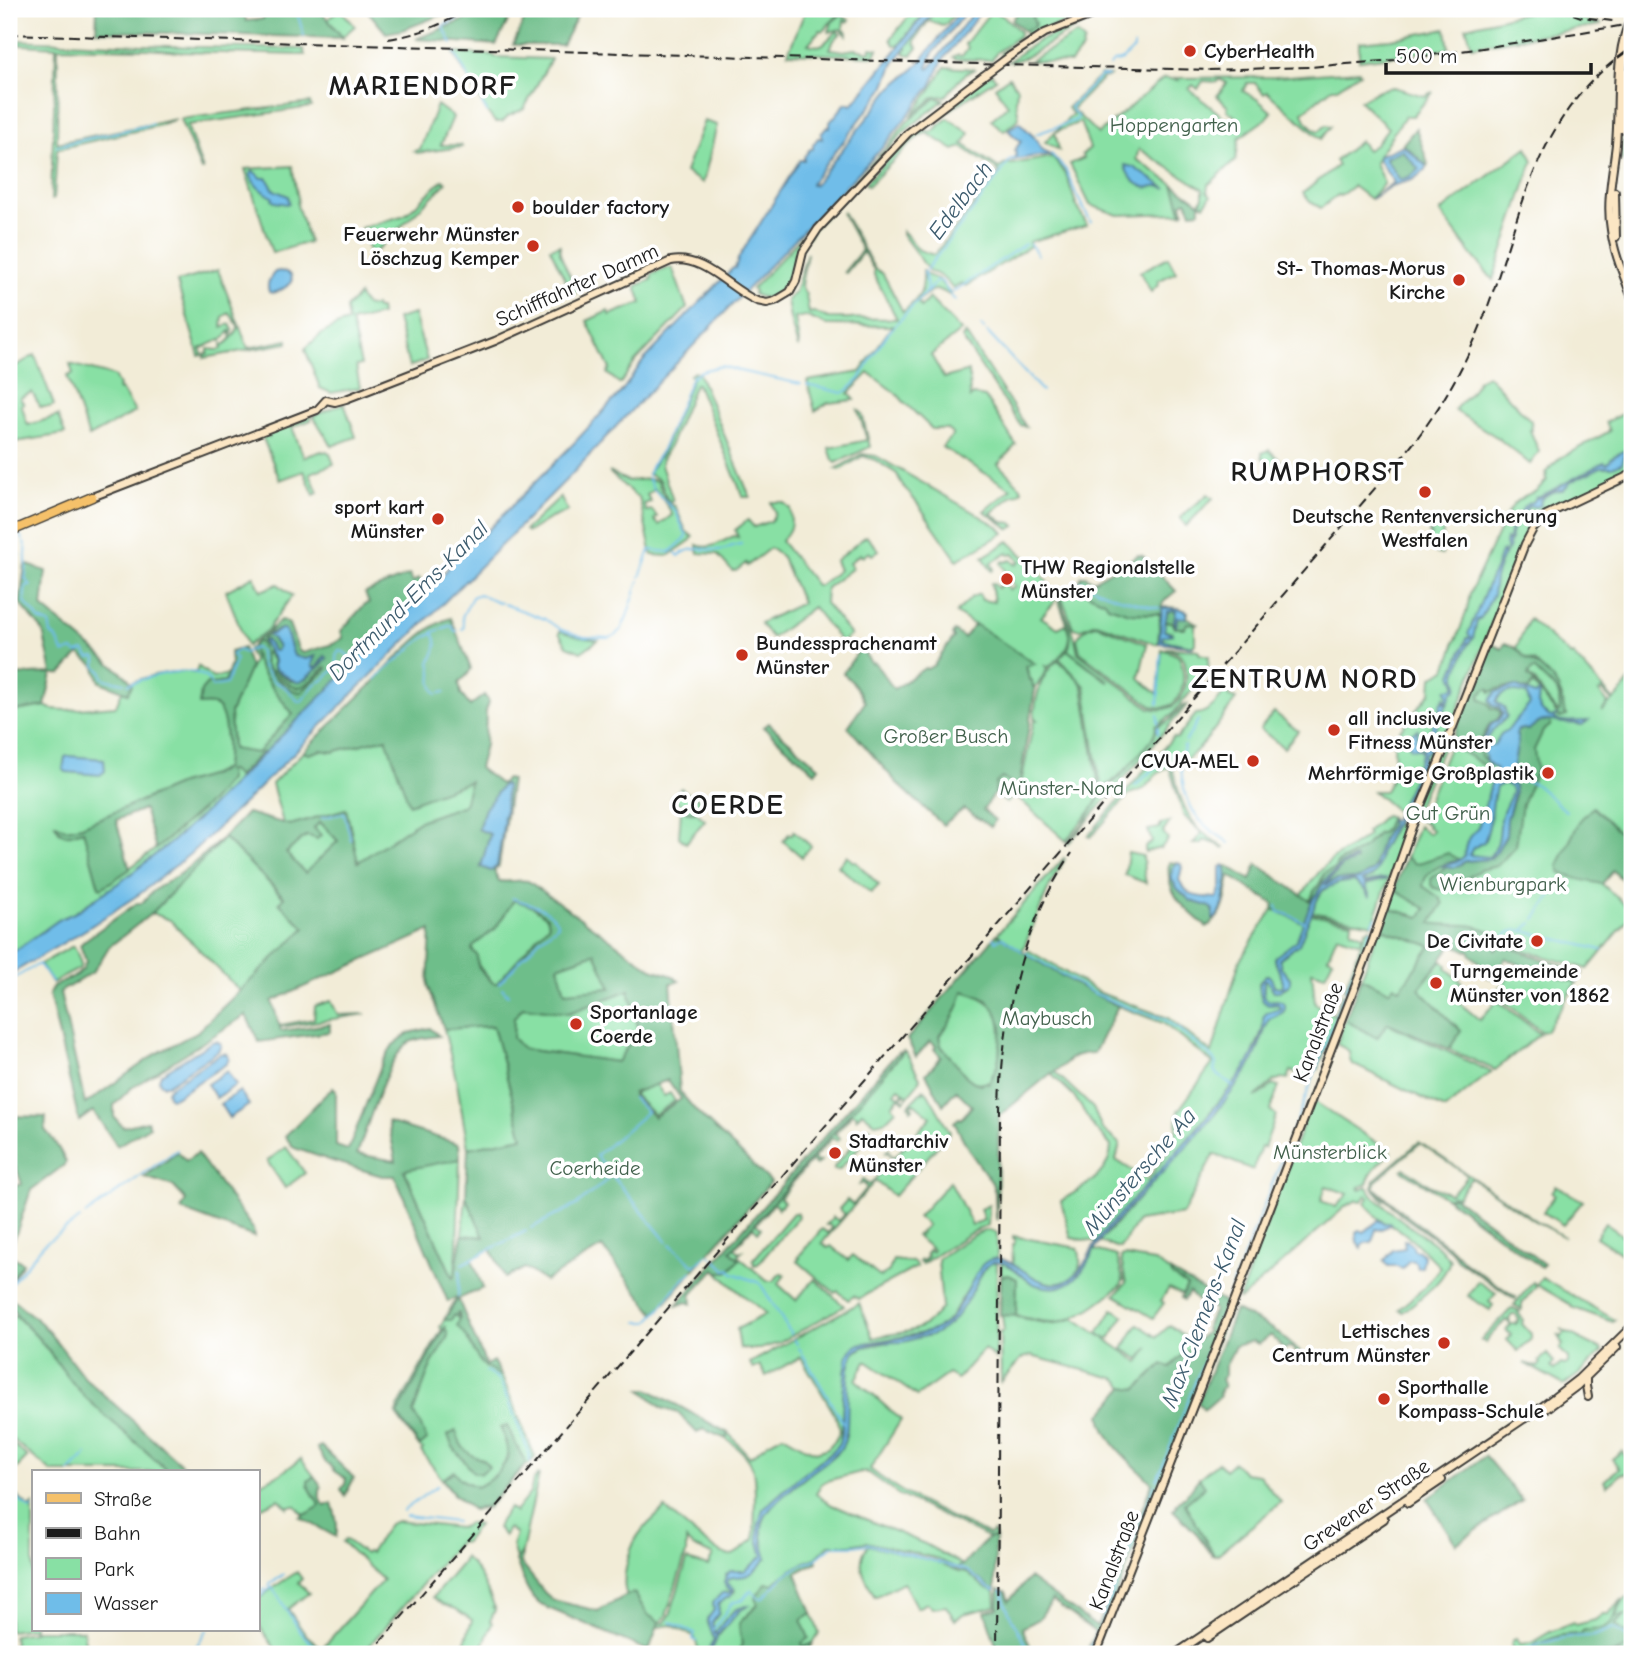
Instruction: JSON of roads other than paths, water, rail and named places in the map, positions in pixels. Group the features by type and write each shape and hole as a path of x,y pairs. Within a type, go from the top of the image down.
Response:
{"main road":[{"name":"Schifffahrter Damm","path":"9,532 92,496 317,410 326,400 335,402 346,399 482,346 670,262 691,262 757,301 767,303 778,300 795,284 803,252 818,229 908,133 1045,33 1107,9"},
{"path":"1632,15 1620,54 1617,132 1610,205 1610,228 1614,246 1632,298"},
{"path":"1632,27 1623,63 1623,104 1614,210 1617,244 1632,290"},
{"name":"Kanalstraße","path":"1096,1654 1373,940 1409,834 1525,544 1533,529 1546,515 1632,474"},
{"name":"Grevener Straße","path":"1182,1654 1556,1402 1632,1326"},
{"name":"Grevener Straße","path":"1175,1654 1587,1377 1632,1332"},
{"path":"1587,1377 1588,1396"}],"water":[{"path":"929,9 935,9 894,63 883,90 811,185 814,185 891,88 915,68 962,9 968,9 933,53 927,67 929,69 976,9 983,9 943,60 931,86 882,148 573,473 190,854 141,893 9,975 9,955 123,880 203,814 439,579 462,549 481,537 575,442 622,391 643,361 735,268 739,257 800,160 804,160 810,149 813,149 818,138 822,139 821,134 830,127 830,122 846,103 852,105"},
{"path":"1019,122 1042,149 1051,155 1013,160 1021,141 1008,130"},
{"path":"1401,146 1405,147 1426,166 1426,170 1412,180 1391,186 1371,199 1394,182 1378,156","holes":["1402,150 1419,169 1400,180 1385,158"]},
{"path":"1125,165 1133,167 1167,189 1140,186 1131,178"},
{"path":"253,171 262,178 267,178 274,190 288,196 289,203 272,200 273,198 254,183 250,174"},
{"path":"279,271 291,275 292,281 278,291 269,292 270,279"},
{"path":"1632,447 1632,451 1625,454 1622,463 1601,467 1572,481 1563,490 1547,495 1540,501 1541,505 1526,508 1522,520 1513,528 1509,549 1502,558 1495,578 1493,595 1481,618 1477,620 1473,639 1468,643 1456,674 1458,686 1451,693 1429,741 1432,748 1424,754 1419,777 1407,798 1410,803 1403,807 1385,842 1375,873 1362,881 1365,883 1387,879 1365,885 1369,897 1354,881 1324,889 1319,895 1299,944 1279,959 1281,968 1290,978 1290,984 1274,991 1267,980 1264,980 1263,991 1266,999 1281,1001 1285,1004 1285,1009 1269,1019 1252,1063 1225,1101 1107,1232 1081,1272 1070,1283 1059,1287 1042,1286 1031,1282 1004,1263 992,1263 985,1267 965,1303 946,1327 930,1335 903,1342 870,1345 854,1352 848,1375 845,1440 841,1448 827,1461 769,1510 761,1531 767,1558 749,1575 728,1579 727,1583 734,1591 718,1604 719,1613 712,1623 715,1633 733,1612 748,1606 739,1611 718,1635 716,1634 717,1638 710,1654 707,1654 714,1639 707,1620 714,1610 713,1602 722,1593 731,1591 724,1583 726,1575 731,1571 745,1571 763,1556 758,1528 763,1509 833,1451 839,1443 842,1434 847,1356 853,1348 860,1344 931,1331 941,1326 958,1308 982,1265 993,1259 1004,1260 1038,1280 1051,1284 1063,1282 1077,1273 1103,1232 1191,1136 1240,1076 1259,1039 1264,1016 1281,1008 1278,1004 1268,1005 1263,1001 1260,990 1260,982 1268,975 1274,986 1283,986 1275,957 1296,941 1312,901 1325,881 1342,864 1356,859 1343,865 1325,885 1337,880 1359,879 1376,866 1382,839 1391,825 1390,821 1394,820 1414,773 1417,774 1422,752 1409,746 1410,734 1418,730 1416,744 1423,750 1425,745 1428,747 1429,738 1432,727 1441,710 1440,705 1444,698 1445,703 1448,695 1446,690 1455,687 1452,675 1467,638 1471,638 1468,634 1501,552 1503,551 1503,554 1507,551 1506,539 1509,541 1513,522 1517,517 1518,520 1523,508 1536,497 1604,462 1607,464 1614,456"},
{"path":"1164,608 1187,611 1186,618 1177,617 1176,627 1176,611 1167,612 1164,631 1174,634 1163,636 1162,640 1194,647 1159,643"},
{"path":"281,629 286,632 294,656 306,659 315,656 313,667 317,667 325,656 327,658 311,674 300,682 274,668 274,660 263,642 266,640 273,651 276,651 278,647 268,636"},
{"path":"1515,686 1535,695 1539,692 1538,704 1550,717 1556,716 1554,718 1560,722 1588,721 1582,725 1546,721 1539,722 1528,730 1518,730 1513,768 1521,780 1498,774 1514,786 1515,791 1507,819 1506,835 1490,859 1466,861 1453,868 1442,866 1462,858 1467,841 1477,829 1483,814 1496,769 1486,761 1482,743 1491,725 1503,714 1490,700 1496,692","holes":["1512,691 1526,694 1530,704 1494,745 1487,747 1488,738 1507,717 1504,707 1496,702 1505,693","1505,783 1512,792 1502,816 1496,847 1489,857 1469,855 1473,848 1484,842 1489,829 1496,787"]},
{"path":"65,757 104,759 105,771 100,775 66,772 63,769"},
{"path":"503,784 506,786 505,814 497,866 491,871 481,867 490,834 478,829 485,809"},
{"path":"1177,863 1182,867 1179,880 1187,891 1198,896 1215,898 1221,886 1221,867 1225,866 1227,880 1224,903 1216,918 1213,919 1211,907 1191,901 1177,888 1171,878 1173,867"},
{"path":"216,1041 221,1046 218,1051 167,1085 160,1083 161,1074"},
{"path":"224,1053 229,1059 226,1064 175,1097 168,1096 170,1087"},
{"path":"227,1071 236,1085 216,1098 207,1084"},
{"path":"240,1091 249,1105 229,1118 220,1104"},
{"path":"1378,1220 1391,1224 1380,1230 1376,1229 1372,1242 1364,1243 1362,1248 1357,1242 1356,1232 1364,1232"},
{"path":"1404,1240 1424,1256 1422,1267 1418,1268 1411,1260 1402,1269 1388,1266 1384,1261 1393,1250 1405,1248"}],"waterway":[{"path":"296,9 304,36"},
{"path":"452,44 443,26 476,9"},
{"name":"Edelbach","path":"1110,66 1113,62 1121,61 1134,46"},
{"path":"455,53 479,97"},
{"name":"Edelbach","path":"1036,134 1076,120 1078,117 1070,107 1100,77 1108,76"},
{"path":"482,103 487,112"},
{"path":"56,146 152,124"},
{"path":"1051,154 1066,170 1091,222"},
{"name":"Edelbach","path":"926,270 1011,159 1015,159"},
{"path":"953,292 1025,244"},
{"path":"1030,244 1038,255"},
{"name":"Edelbach","path":"807,385 843,393 860,379 889,332 926,292 924,272"},
{"path":"935,283 941,281 956,301"},
{"name":"Edelbach","path":"927,292 933,285"},
{"path":"981,326 984,329"},
{"path":"987,332 1042,391"},
{"name":"Edelbach","path":"648,475 663,448 691,378 701,371 721,366 801,384"},
{"name":"Edelbach","path":"640,577 650,550 670,552 687,537 676,512 654,490 648,478"},
{"name":"Edelbach","path":"9,509 15,518"},
{"path":"33,527 56,517"},
{"name":"Edelbach","path":"19,534 23,540"},
{"name":"Edelbach","path":"24,543 27,549 25,579 31,585 26,586 25,599 28,606 39,620 49,624 51,634 57,639 64,653 84,651 90,658 96,658 96,666 102,672 103,678 124,683"},
{"path":"676,553 679,556 695,549 719,550 742,544"},
{"path":"9,557 12,553 19,555"},
{"name":"Edelbach","path":"628,613 639,581"},
{"path":"1082,581 1109,595 1159,608"},
{"path":"1061,593 1080,582"},
{"name":"Edelbach","path":"462,629 462,617 472,597 479,594 501,603"},
{"name":"Edelbach","path":"504,604 545,619"},
{"name":"Edelbach","path":"617,633 628,614"},
{"name":"Edelbach","path":"546,620 562,630 584,637"},
{"name":"Edelbach","path":"396,662 434,632 451,625 457,631"},
{"path":"433,632 436,645 430,663 432,685 437,694"},
{"name":"Edelbach","path":"585,637 610,638 617,634"},
{"name":"Edelbach","path":"249,650 256,648 260,652 261,664 273,681 285,687 301,702 315,684 338,666 336,656 339,651 352,659"},
{"name":"Edelbach","path":"128,684 161,674 187,671 207,678 212,687 226,684 236,659 232,654 239,650 244,653 247,651"},
{"path":"1158,704 1161,654"},
{"name":"Edelbach","path":"376,679 394,663"},
{"path":"440,693 445,692"},
{"path":"1158,715 1158,723"},
{"path":"1186,741 1198,720"},
{"path":"1158,727 1158,734"},
{"path":"1184,746 1181,767 1188,800 1199,819 1229,843"},
{"path":"1135,786 1169,754"},
{"path":"1521,780 1535,784 1566,811"},
{"path":"322,818 344,813 351,840"},
{"path":"1535,919 1556,889"},
{"path":"499,983 540,939 558,925 551,914 512,898"},
{"path":"1277,906 1279,912 1304,922"},
{"name":"Max-Clemens-Kanal","path":"1373,923 1376,917"},
{"path":"1525,929 1532,923"},
{"name":"Max-Clemens-Kanal","path":"1346,991 1371,930"},
{"path":"1505,936 1518,930"},
{"path":"1520,930 1602,950"},
{"path":"993,938 996,941 1002,937 1007,941"},
{"path":"1009,942 1022,951"},
{"path":"1026,953 1093,993 1122,1005"},
{"path":"9,981 39,964 52,982"},
{"path":"502,988 508,995"},
{"name":"Max-Clemens-Kanal","path":"1284,1155 1344,995"},
{"path":"1124,1006 1164,1019 1181,1030 1213,1059 1216,1063 1214,1071 1232,1086"},
{"path":"633,1098 647,1112 596,1156 667,1242"},
{"path":"85,1215 177,1150"},
{"name":"Max-Clemens-Kanal","path":"1157,1480 1282,1159"},
{"path":"531,1228 578,1204 608,1179"},
{"path":"9,1286 44,1244 80,1219"},
{"path":"462,1264 526,1231"},
{"path":"670,1244 695,1266 708,1254"},
{"path":"715,1259 726,1270 760,1283 791,1334"},
{"path":"458,1296 460,1270"},
{"path":"638,1322 648,1322 692,1271"},
{"path":"794,1339 797,1344"},
{"path":"799,1348 843,1423"},
{"path":"486,1372 501,1383 530,1455 530,1462"},
{"path":"71,1470 87,1454"},
{"name":"Max-Clemens-Kanal","path":"1099,1629 1155,1484"},
{"path":"403,1511 438,1485"},
{"path":"9,1492 32,1508"},
{"path":"406,1516 456,1522"},
{"path":"713,1630 732,1603 742,1600 751,1590 758,1598 763,1598 785,1575 816,1559 832,1546 868,1544 930,1560 968,1571 994,1590"},
{"path":"269,1585 284,1574"},
{"path":"259,1597 272,1587 302,1634 323,1654"},
{"path":"259,1593 265,1589"},
{"path":"1001,1591 1030,1654"},
{"path":"670,1622 695,1633 693,1639 697,1641"},
{"path":"1517,1654 1542,1643 1568,1637 1594,1636 1613,1628 1632,1640"},
{"path":"191,1654 206,1632"},
{"name":"Max-Clemens-Kanal","path":"1089,1654 1097,1633"}],"railway":[{"path":"388,39 430,28 469,9"},
{"path":"1559,9 1581,17 1613,21"},
{"path":"9,34 1209,70 1309,67 1395,60 1632,24"},
{"path":"370,1654 1408,450 1450,389 1475,339 1534,171 1551,137 1572,104 1598,74 1632,48"},
{"path":"997,1654 1000,1109 1005,1042 1017,976 1027,944 1039,912 1072,853"}],"place":[{"name":"CyberHealth","path":"1190,51"},
{"name":"boulder factory","path":"518,207"},
{"name":"Feuerwehr Münster Löschzug Kemper","path":"533,246"},
{"name":"St- Thomas-Morus Kirche","path":"1459,280"},
{"name":"Deutsche Rentenversicherung Westfalen","path":"1425,492"},
{"name":"sport kart Münster","path":"438,519"},
{"name":"THW Regionalstelle Münster","path":"1007,579"},
{"name":"Bundessprachenamt Münster","path":"742,655"},
{"name":"all inclusive Fitness Münster","path":"1334,730"},
{"name":"CVUA-MEL","path":"1253,761"},
{"name":"Mehrförmige Großplastik","path":"1548,773"},
{"name":"De Civitate","path":"1537,941"},
{"name":"Turngemeinde Münster von 1862","path":"1436,983"},
{"name":"Sportanlage Coerde","path":"576,1024"},
{"name":"Stadtarchiv Münster","path":"835,1153"},
{"name":"Lettisches Centrum Münster","path":"1444,1343"},
{"name":"Sporthalle Kompass-Schule","path":"1384,1399"}],"district":[{"name":"MARIENDORF","path":"423,85"},
{"name":"RUMPHORST","path":"1318,471"},
{"name":"ZENTRUM NORD","path":"1305,678"},
{"name":"COERDE","path":"728,804"}],"park label":[{"name":"Hoppengarten","path":"1174,125"},
{"name":"Großer Busch","path":"946,736"},
{"name":"Münster-Nord","path":"1062,788"},
{"name":"Gut Grün","path":"1448,813"},
{"name":"Wienburgpark","path":"1503,884"},
{"name":"Maybusch","path":"1047,1018"},
{"name":"Münsterblick","path":"1330,1152"},
{"name":"Coerheide","path":"595,1168"}],"water label":[{"name":"Dortmund-Ems-Kanal","path":"408,600"},
{"name":"Münstersche Aa","path":"1139,1171"}]}
